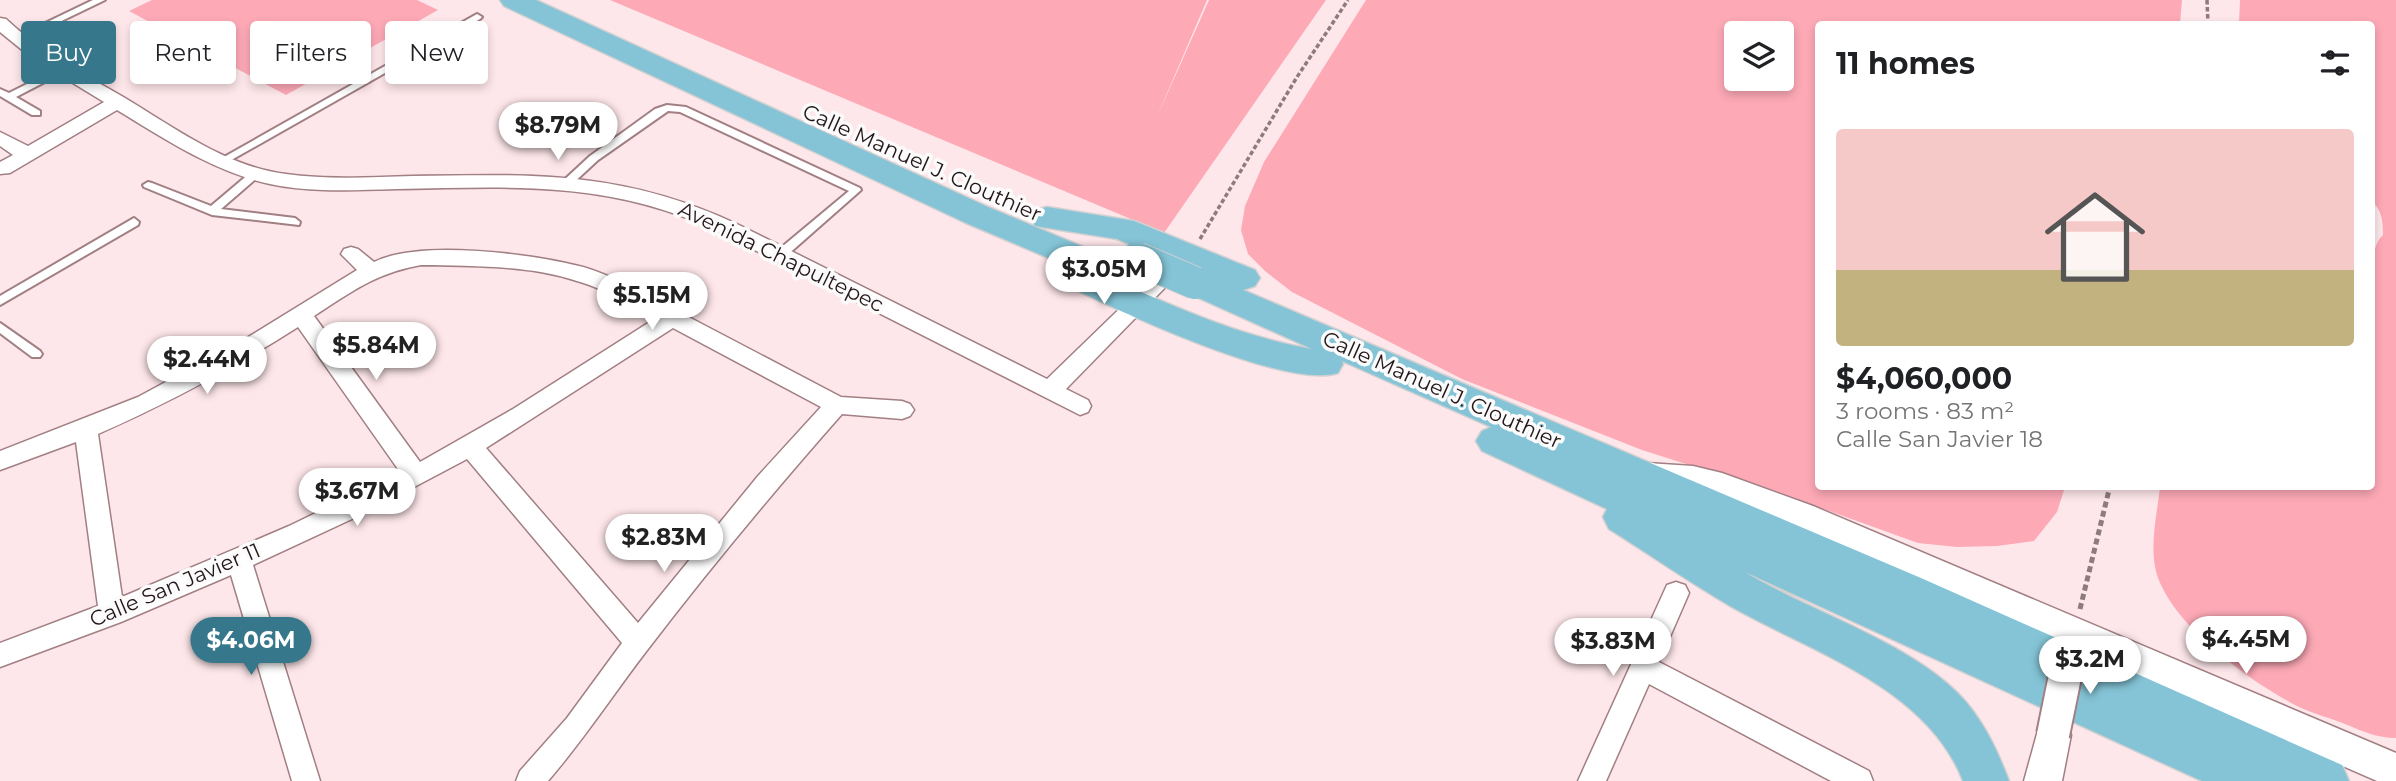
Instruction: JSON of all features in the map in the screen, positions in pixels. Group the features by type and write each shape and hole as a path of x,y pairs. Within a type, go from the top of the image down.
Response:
{"main road":[{"name":"Calle Manuel J. Clouthier","path":"514,0 977,215 1038,259 1132,280 1189,279 1576,478 1885,614 2252,781"},
{"name":"Calle Manuel J. Clouthier","path":"558,0 1047,218 1132,280"},
{"path":"1047,218 1122,229 1189,279"},
{"path":"1132,280 1245,346 1293,360 1324,350"},
{"name":"Calle Manuel J. Clouthier","path":"1324,350 1635,475 1981,624 2326,781"},
{"path":"1576,478 1622,516 1707,572 1905,676 1949,715 1974,750 1986,781"}],"street":[{"name":"Avenida Chapultepec","path":"0,23 21,42"},
{"name":"Avenida Chapultepec","path":"88,84 222,162 254,175 331,183 567,183 648,196 693,211 1080,406"},
{"path":"1,170 112,99"},
{"path":"0,138 26,153"},
{"path":"351,254 379,267"},
{"path":"0,461 146,403 204,373 379,267 421,258 497,260 564,270 613,286 837,405 902,410"},
{"path":"1050,390 1132,280 1189,279"},
{"path":"301,315 415,474"},
{"name":"Calle San Javier 11","path":"0,655 112,614 239,560 415,474 470,446 672,318"},
{"path":"530,781 577,727 638,642 782,465 837,405"},
{"path":"86,429 112,614"},
{"path":"470,446 638,642"},
{"path":"1635,475 1693,479 1761,498 2072,640 2396,771"},
{"path":"239,560 306,781"},
{"path":"1592,781 1676,593"},
{"path":"2043,781 2072,640"},
{"path":"1644,668 1859,781"}],"lane":[{"path":"17,39 100,0"},
{"path":"222,162 477,17"},
{"path":"4,94 28,84"},
{"path":"4,94 36,113"},
{"path":"567,183 594,158 659,111 667,108 682,109 856,190 781,254"},
{"path":"212,211 254,175"},
{"path":"148,185 212,211 295,222"},
{"path":"0,301 134,222"},
{"path":"0,327 36,354"}],"path":[{"path":"1189,279 1212,223 1297,77 1349,0"},
{"path":"2207,0 2208,21"},
{"path":"2072,640 2109,490"}],"shaded area":[{"path":"152,0 417,0 438,10 418,21 385,21 385,40 371,47 371,21 250,21 250,76 236,68 236,21 148,21 129,11"},
{"path":"610,0 1207,0 1156,119 1209,0 1326,0 1164,233"},
{"path":"1366,0 2182,0 2180,21 1815,21 1815,490 2064,490 2057,512 2034,541 1997,546 1957,547 1918,543 1793,498 1642,450 1462,379 1292,292 1248,254 1241,230 1245,206 1264,162"},
{"path":"2240,0 2396,0 2396,738 2370,734 2305,709 2260,684 2218,653 2182,617 2168,597 2155,567 2154,532 2160,490 2375,490 2375,252 2383,235 2383,225 2375,205 2375,21 2239,21"},
{"path":"265,84 306,84 286,95"}]}
